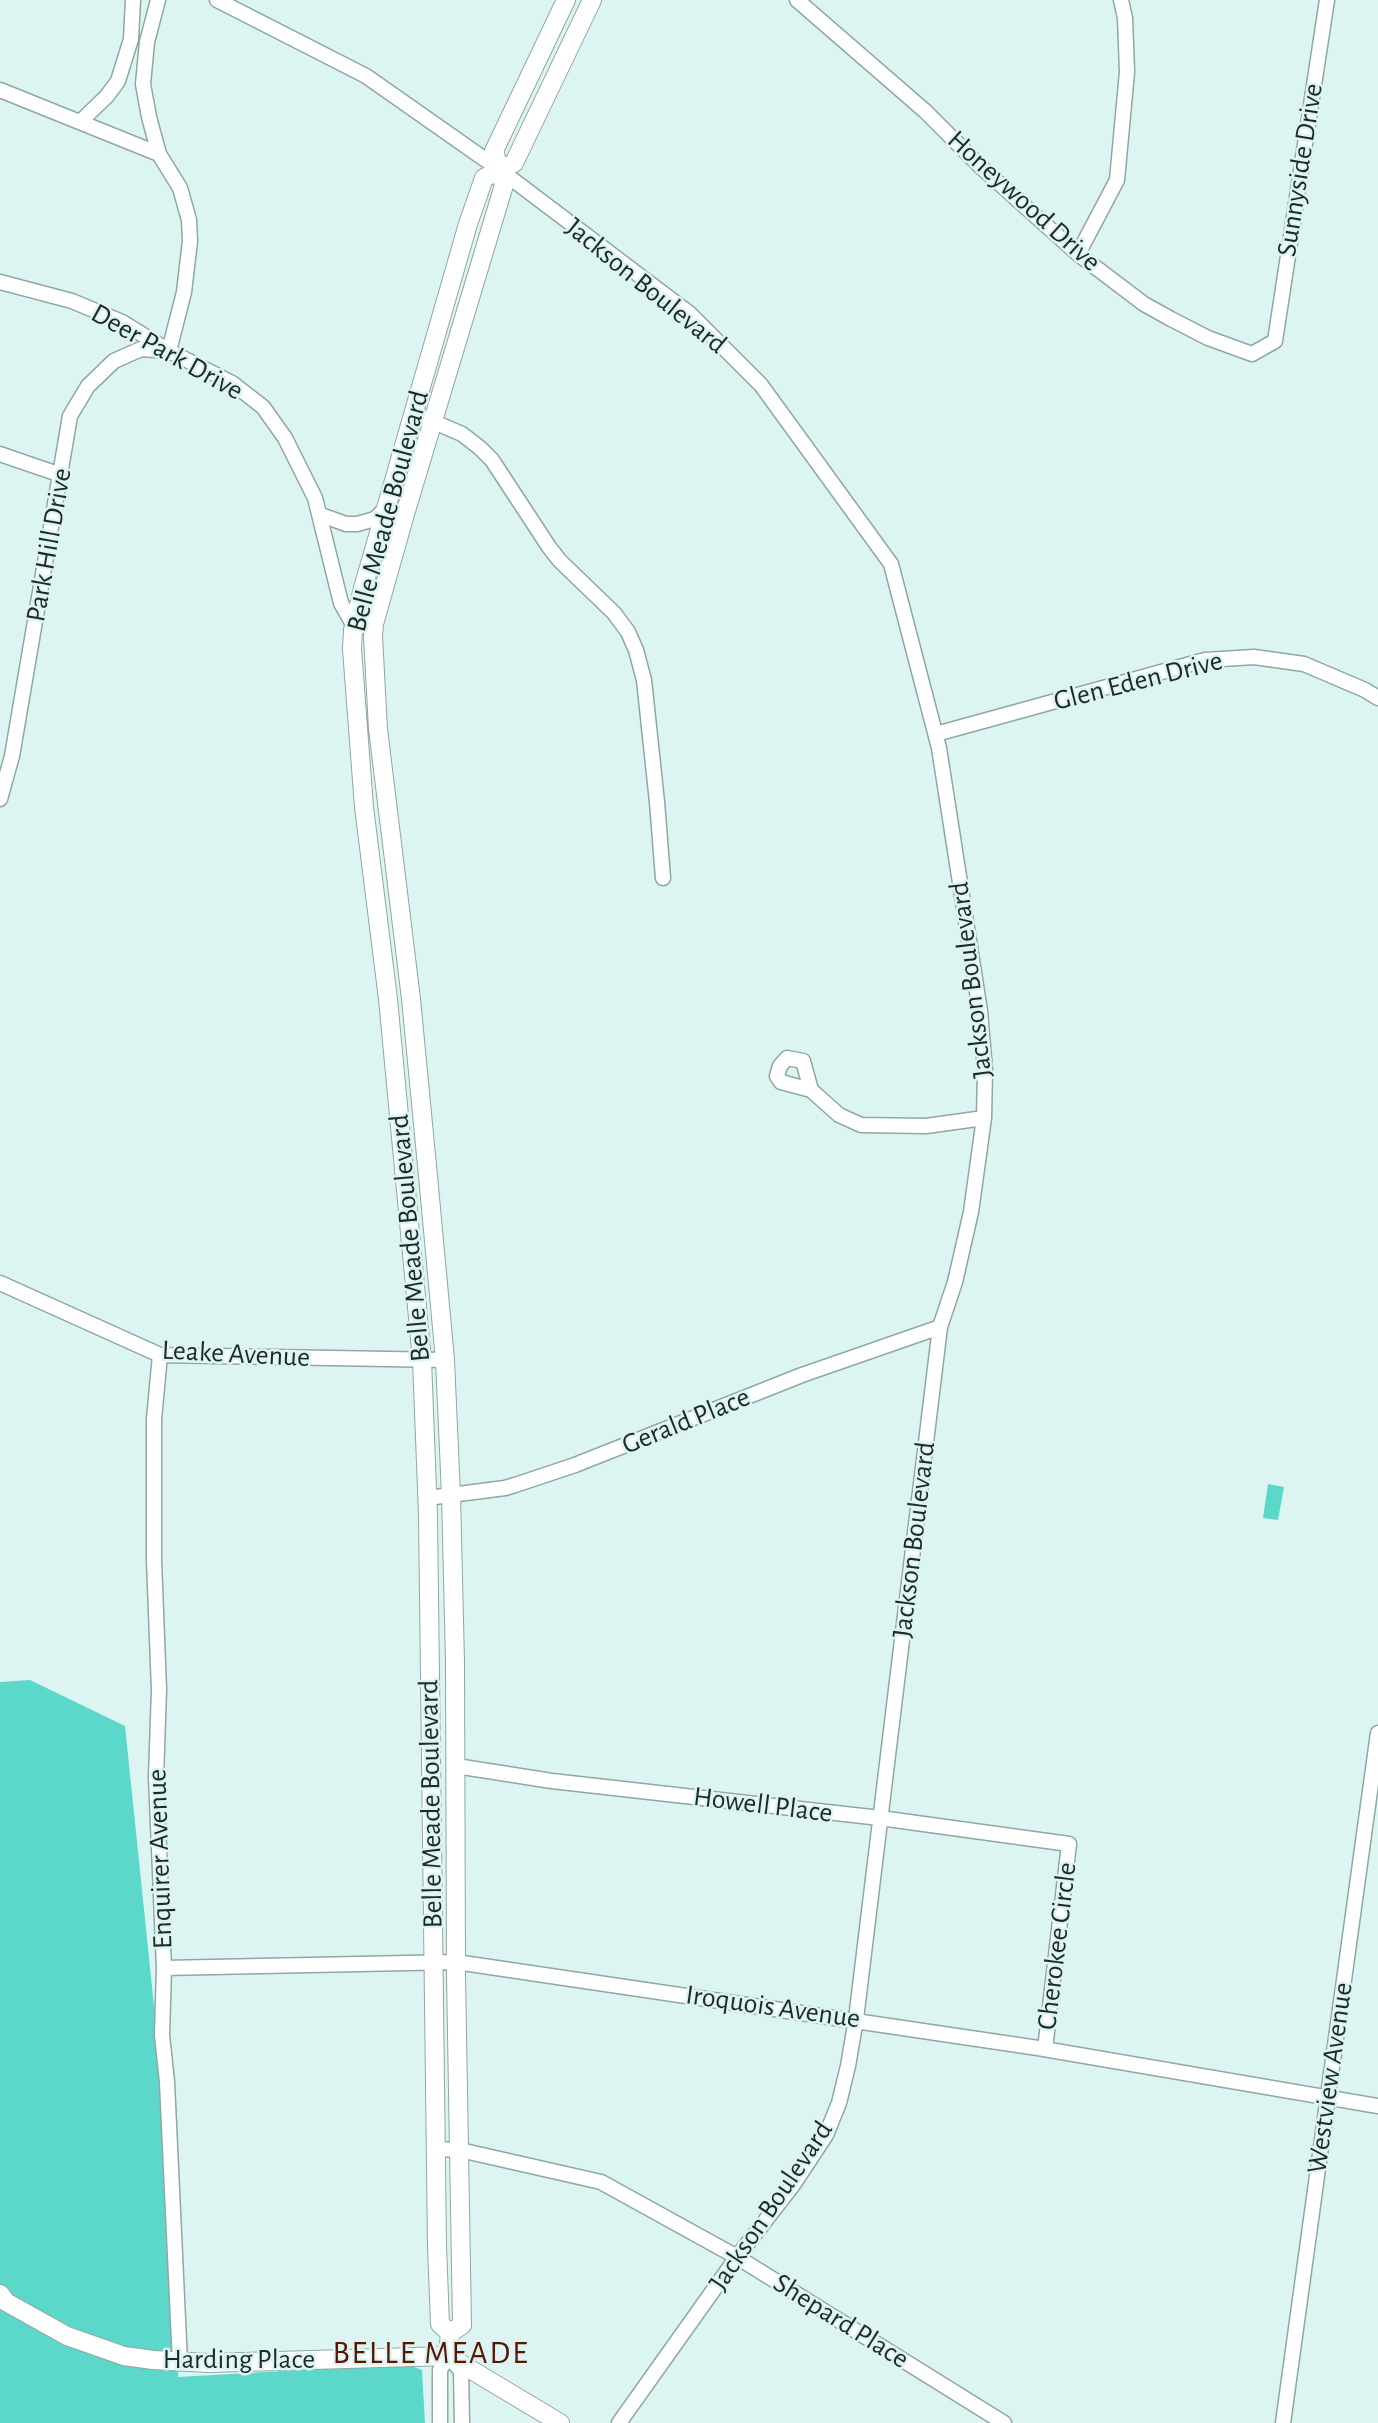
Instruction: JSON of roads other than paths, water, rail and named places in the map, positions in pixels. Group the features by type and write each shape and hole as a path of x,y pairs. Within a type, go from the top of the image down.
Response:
{"main road":[{"name":"Belle Meade Boulevard","path":"448,2356 450,2333 461,2325 456,1766 450,1495 444,1360 419,1073 378,729 373,658 374,628 405,514 504,185 494,151 566,0"},
{"name":"Belle Meade Boulevard","path":"450,2333 440,2324 428,1498 422,1360 396,1074 361,769 352,649 354,626 413,413 484,178 514,163 592,0"},
{"path":"443,311 465,318"},
{"path":"387,507 405,514"},
{"path":"354,626 374,628"},
{"path":"396,1074 419,1073"},
{"path":"402,1140 424,1137"},
{"path":"431,1767 456,1766"},
{"name":"Harding Place","path":"0,2294 6,2302 67,2336 124,2356 180,2362 448,2356"},
{"path":"448,2356 560,2423"}],"street":[{"path":"80,122 107,96 118,81 131,38 133,0"},
{"path":"158,0 147,42 144,83 149,117 159,154 180,188 190,231 184,292 169,351"},
{"name":"Jackson Boulevard","path":"217,0 366,76 500,170 689,313 761,385 891,564 936,734 980,1011 985,1070 984,1118 971,1212 955,1282 940,1327 856,2020 839,2103 826,2135 793,2185 618,2423"},
{"name":"Honeywood Drive","path":"797,0 925,111 981,167 1078,254 1144,304 1208,338 1252,354 1275,341"},
{"path":"1078,254 1117,180 1127,72 1125,18 1121,0"},
{"name":"Sunnyside Drive","path":"1275,341 1327,0"},
{"path":"0,90 159,154"},
{"name":"Deer Park Drive","path":"0,282 72,301 122,322 169,351 232,383 263,407 297,460 321,515 338,595 354,626"},
{"name":"Park Hill Drive","path":"0,799 6,753 61,475 70,416 88,386 114,361 141,349 169,351"},
{"path":"413,413 462,435 481,448 492,460 554,554 614,613 628,632 644,680 663,878"},
{"path":"0,454 61,475"},
{"path":"321,515 346,524 357,524 375,519 387,507"},
{"name":"Glen Eden Drive","path":"936,734 1205,660 1254,657 1304,664 1378,698"},
{"path":"811,1090 839,1115 862,1125 926,1126 984,1118"},
{"name":"Leake Avenue","path":"0,1283 160,1355 444,1360"},
{"name":"Gerald Place","path":"428,1498 505,1489 575,1465 802,1374 940,1327"},
{"name":"Enquirer Avenue","path":"160,1355 154,1419 154,1560 159,1690 156,1777 164,1968 162,2035 167,2082 180,2362"},
{"name":"Westview Avenue","path":"1283,2423 1378,1733"},
{"name":"Howell Place","path":"456,1766 552,1781 880,1818 1069,1843"},
{"name":"Cherokee Circle","path":"1045,2049 1069,1843"},
{"name":"Iroquois Avenue","path":"164,1968 456,1962 1045,2049 1378,2106"},
{"name":"Shepard Place","path":"437,2149 460,2150 601,2182 737,2258 1004,2423"},
{"name":"Belle Meade Boulevard","path":"440,2423 439,2370 448,2356 461,2371 462,2423"}],"district":[{"name":"BELLE MEADE","path":"431,2353"}]}
